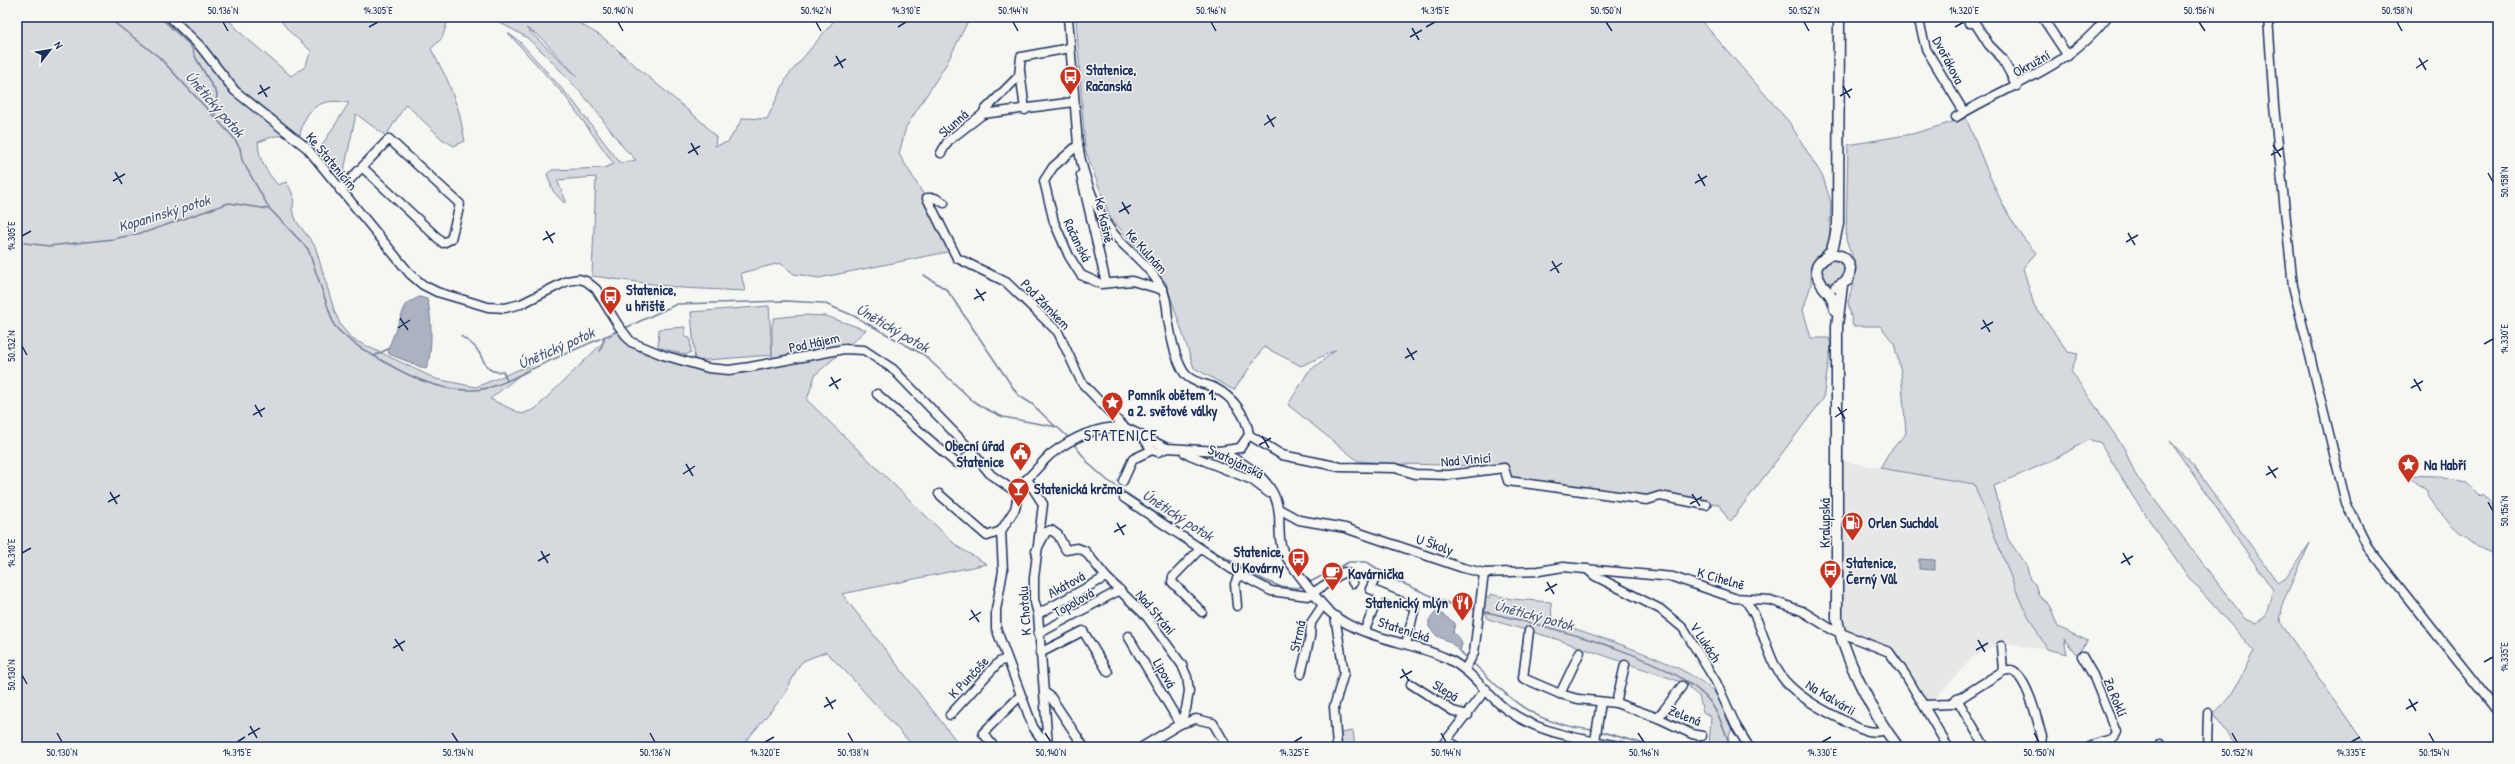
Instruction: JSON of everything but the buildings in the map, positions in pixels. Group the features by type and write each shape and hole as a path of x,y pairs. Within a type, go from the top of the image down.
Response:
{"main road":[{"path":"1824,285 1833,288 1842,285 1848,280 1850,272 1849,264 1844,258 1840,249 1838,224 1839,19"},
{"path":"1837,326 1833,298 1819,280 1817,269 1819,262 1832,251 1838,224"},
{"path":"1828,255 1833,254 1844,258"},
{"name":"Kralupská","path":"1842,285 1837,326 1836,593 1840,632 1874,711 1898,747"}],"street":[{"name":"Ke Statenicím","path":"170,17 200,46 235,91 307,148 340,190 416,280 437,292 488,307 505,308 521,304 567,282 579,279 592,285"},
{"name":"Ke Kulnám","path":"1068,17 1078,145 1081,163 1097,202 1117,238 1157,279 1163,290 1174,349 1184,372 1194,380 1215,388 1228,398 1240,411 1248,424 1249,435"},
{"name":"Dvořákova","path":"1918,17 1926,49 1964,112"},
{"path":"1966,17 1969,23 1977,20 1989,45 2002,58 2017,86"},
{"path":"2042,17 2068,56"},
{"name":"Okružní","path":"1956,116 2017,86 2068,56 2089,39 2107,17"},
{"path":"2268,17 2274,106 2293,286 2336,472 2346,503 2369,549 2498,712"},
{"name":"Slunná","path":"942,153 948,141 983,114 985,110 1015,79 1020,71 1021,57 1070,48"},
{"path":"1020,71 1025,110"},
{"name":"Slunná","path":"983,114 1025,110 1074,102"},
{"path":"340,190 362,167 389,139 460,204 451,239 443,243 362,167"},
{"name":"Račanská","path":"1078,145 1054,167 1044,181 1054,222 1069,256 1081,275 1101,284 1132,282 1163,290"},
{"name":"Ke Kašně","path":"1081,163 1081,178 1106,283"},
{"name":"Pod Zámkem","path":"944,203 935,198 927,198 957,258 1006,282 1058,332 1082,383 1124,427"},
{"name":"Pod Hájem","path":"592,285 624,334 634,343 656,353 690,364 720,370 779,362 848,348 864,350 893,369 997,480 1010,488 1020,486"},
{"path":"877,394 956,463 960,463 972,452"},
{"path":"1048,747 1033,727 1006,659 996,628 996,610 1003,571 1001,531 1015,509 1020,486 1038,466 1065,445 1076,438 1096,431 1124,427 1167,448 1219,451 1240,448 1249,435"},
{"path":"1141,435 1152,450 1158,452 1167,448"},
{"name":"Nad Vinicí","path":"1249,435 1282,456 1340,467 1395,468 1415,474 1449,475 1504,468 1508,481 1647,500 1660,496 1706,505"},
{"path":"1240,448 1246,464"},
{"path":"1123,481 1133,459 1152,450"},
{"name":"Svatojánská","path":"1182,450 1186,454 1252,480 1278,505"},
{"path":"1219,451 1246,464 1273,492 1278,505"},
{"name":"K Chotolu","path":"1027,479 1043,504 1036,551 1034,599 1038,614 1038,634 1048,747"},
{"path":"940,494 987,536 1001,531"},
{"path":"1124,498 1239,574 1271,591 1308,596 1312,591 1344,572 1349,574 1353,583"},
{"name":"U Školy","path":"1278,505 1299,520 1345,528 1463,568 1484,572 1539,571 1563,567 1587,569"},
{"name":"Statenická","path":"1278,505 1282,551 1323,605 1335,616 1365,630 1449,659 1469,663 1486,689 1508,710 1527,722 1565,736 1597,738 1624,747"},
{"name":"Nad Strání","path":"1036,551 1046,532 1051,530 1058,535 1066,550 1077,548 1085,551 1106,577 1147,617 1182,665 1187,677 1189,691 1186,709 1180,724"},
{"path":"1200,549 1173,577 1172,582 1202,612"},
{"name":"K Cihelně","path":"1587,569 1673,577 1734,598 1770,600 1802,611 1831,629 1889,652 1924,705 1948,747"},
{"name":"V Lukách","path":"1587,569 1595,576 1660,609 1682,628 1716,682 1736,726 1749,747"},
{"path":"1469,663 1479,611 1484,572"},
{"path":"1237,606 1235,584 1239,574"},
{"name":"Akátová","path":"1038,614 1106,577"},
{"path":"1375,579 1370,589 1416,607 1406,644"},
{"name":"Topolová","path":"1038,634 1120,590"},
{"path":"1365,630 1380,593"},
{"name":"Na Kalvárii","path":"1744,598 1760,626 1784,680 1799,694 1831,714 1872,733 1886,730"},
{"name":"Strmá","path":"1301,674 1310,637 1311,623 1323,605"},
{"path":"1335,616 1344,672 1334,708 1336,747"},
{"path":"1040,653 1083,631 1108,672"},
{"name":"Zelená","path":"1529,631 1523,678 1560,694 1601,702 1616,703 1658,718 1692,734 1702,736"},
{"name":"Lipová","path":"1128,636 1180,724"},
{"path":"2001,646 2003,671"},
{"path":"1560,694 1580,652"},
{"name":"Za Roklí","path":"2082,656 2093,675 2116,732 2112,739 2102,745 2092,745"},
{"name":"K Punčoše","path":"950,715 999,662 1006,659"},
{"path":"1616,703 1625,665"},
{"path":"1924,705 1951,704 2003,671 2010,670 2016,672 2032,701 2042,737 2041,743 2037,747"},
{"name":"Slepá","path":"1411,684 1453,711 1468,715"},
{"name":"Zelená","path":"1658,718 1682,686"},
{"path":"1442,747 1468,715 1486,689"},
{"path":"1044,692 1050,696 1084,747"},
{"path":"994,747 983,733 1020,696"},
{"path":"1957,699 1985,747"},
{"path":"1597,738 1601,702"},
{"path":"2207,747 2208,713"},
{"path":"1144,747 1180,724 1196,719 1213,724 1227,747"}],"shaded area":[{"path":"17,17 226,17 243,35 291,76 305,67 311,51 289,31 278,17 449,17 442,38 431,49 447,79 459,112 465,141 454,146 442,139 406,104 386,136 356,114 341,185 317,153 349,103 331,102 316,106 311,111 302,125 300,135 275,136 258,142 260,155 267,170 278,185 286,182 293,195 294,202 292,210 297,222 315,246 334,310 341,326 352,339 436,379 476,387 535,363 490,399 522,414 535,409 617,329 641,353 712,369 772,366 772,326 774,318 804,315 826,316 866,330 815,375 807,400 958,547 987,564 842,594 961,747 914,747 826,652 803,661 798,667 785,694 741,747 17,747"},
{"path":"490,17 568,17 601,36 703,123 716,137 715,146 728,142 743,118 767,119 787,77 837,17 970,17 947,63 906,127 899,154 957,250 819,278 794,274 780,263 741,273 745,291 682,288 592,276 596,177 557,180 566,201 564,203 553,191 547,174 552,170 604,168 614,164 565,96 508,33 520,42 573,101 620,163 636,160 623,147 591,104 548,57 526,37","holes":["526,28 539,36 577,76"]},
{"path":"1076,17 1698,17 1789,122 1823,177 1831,203 1829,243 1811,269 1811,285 1803,310 1811,338 1829,338 1831,346 1823,399 1730,522 1718,504 1510,478 1500,466 1397,464 1358,461 1288,405 1308,372 1336,350 1301,366 1264,347 1234,390 1194,368 1166,283 1110,217 1085,149"},
{"path":"1966,118 1995,189 2013,222 2036,253 2023,268 2034,305 2068,352 2078,354 2071,371 2124,448 2135,474 2245,619 2256,623 2265,617 2273,590 2170,441 2193,465 2278,583 2286,578 2310,543 2283,602 2280,622 2367,747 2237,747 2212,713 2226,701 2232,693 2254,651 2189,578 2132,495 2100,442 2088,440 2055,459 1994,486 2008,539 2027,567 2030,580 2035,584 2039,596 2049,605 2058,627 2088,641 2077,655 2064,639 2067,654 2047,649 2022,605 1974,484 1880,468 1888,454 1906,433 1901,372 1894,343 1880,326 1853,326 1848,302 1856,273 1854,260 1846,240 1848,145 1912,134"},
{"path":"1833,259 1842,262 1845,271 1842,280 1833,283 1824,280 1821,271 1824,262"},
{"path":"419,297 427,299 430,314 431,345 426,369 389,354 388,349 406,304"},
{"path":"769,306 772,355 695,361 691,312"},
{"path":"685,327 685,337 690,338 691,352 686,355 658,347 659,329"},
{"path":"1842,461 1974,484 2022,605 2047,649 1999,643 1973,657 1934,700 1925,700 1895,653 1843,627"},
{"path":"2407,475 2436,476 2467,483 2480,496 2482,494 2498,510 2498,556 2478,547 2456,529 2433,504 2428,497 2427,491"},
{"path":"1919,559 1935,560 1935,570 1919,569"},
{"path":"1490,594 1512,599 1551,602 1552,621 1641,652 1689,674 1706,685 1718,697 1732,728 1725,747 1709,747 1711,717 1703,712 1699,696 1689,688 1690,685 1556,639 1488,619 1484,609 1484,597 1489,598"},
{"path":"1437,611 1455,623 1453,633 1458,636 1462,644 1460,651 1450,642 1437,636 1429,627 1429,620"},
{"path":"1353,731 1355,747 1342,747 1340,733"}],"waterway":[{"name":"Únětický potok","path":"107,17 159,57 233,137 240,148 242,160 269,208 308,249 334,325 352,342 366,351 417,379 439,386 461,390 472,390 488,388 504,382 618,331"},
{"path":"160,17 191,46 196,58 217,94 215,116"},
{"name":"Kopaninský potok","path":"17,242 49,246 113,239 146,232 229,203 268,209"},
{"path":"924,275 947,290 1018,395 1032,404 1056,427"},
{"name":"Únětický potok","path":"623,329 677,304 786,301 823,303 852,315 924,355 972,400 984,408 1003,417 1057,427 1069,438"},
{"path":"461,336 476,348 489,369 497,372 503,371 507,381"},
{"path":"600,351 605,336"},
{"path":"374,356 388,349"},
{"name":"Únětický potok","path":"1073,443 1090,465 1107,480 1205,546 1264,580 1279,586 1298,588 1303,586"},
{"name":"Únětický potok","path":"1308,583 1349,562 1367,562 1393,579 1450,604 1476,610"},
{"name":"Únětický potok","path":"1482,611 1536,624 1600,643 1631,654 1660,667 1685,681 1710,701 1717,713 1731,747"},
{"path":"1460,651 1467,658"},
{"path":"1472,662 1500,689 1526,709 1555,722 1573,727 1594,730"},
{"path":"1599,731 1655,747"}],"place":[{"name":"Statenice, Račanská","path":"1071,96"},
{"name":"Statenice, u hřiště","path":"610,316"},
{"name":"Pomník obětem 1. a 2. světové války","path":"1112,422"},
{"name":"Obecní úřad Statenice","path":"1020,472"},
{"name":"Na Habří","path":"2408,484"},
{"name":"Statenická krčma","path":"1019,508"},
{"name":"Orlen Suchdol","path":"1853,542"},
{"name":"Statenice, U Kovárny","path":"1299,578"},
{"name":"Statenice, Černý Vůl","path":"1831,590"},
{"name":"Kavárnička","path":"1332,592"},
{"name":"Statenický mlýn","path":"1463,622"}],"district":[{"name":"STATENICE","path":"1121,435"}]}
